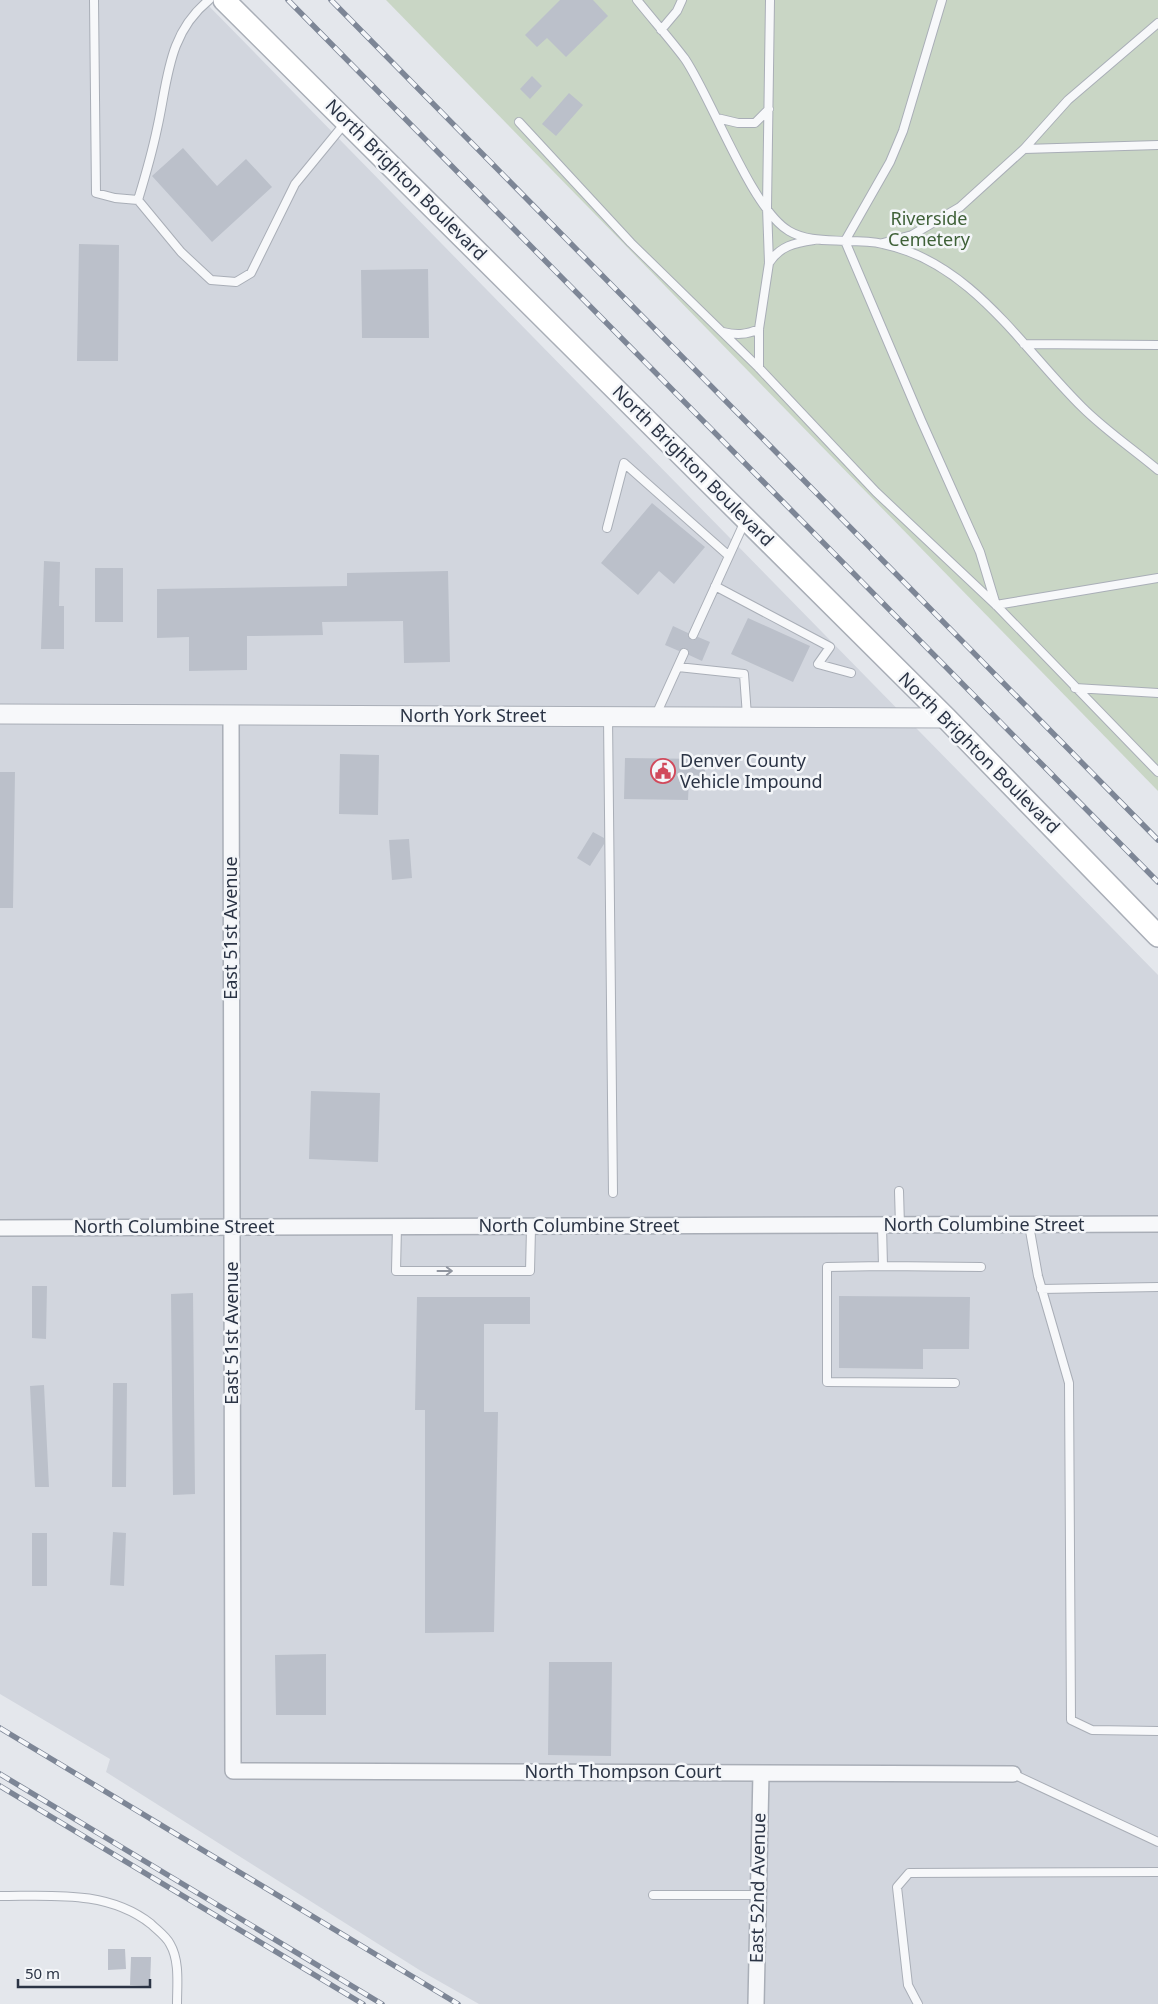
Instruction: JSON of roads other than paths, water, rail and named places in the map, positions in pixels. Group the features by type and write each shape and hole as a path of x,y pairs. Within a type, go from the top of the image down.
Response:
{"main road":[{"name":"North Brighton Boulevard","path":"224,0 946,718 1158,936"}],"street":[{"name":"North York Street","path":"0,714 946,718"},
{"name":"East 51st Avenue","path":"231,714 232,1771"},
{"name":"North Columbine Street","path":"0,1228 397,1226 531,1228 1158,1224"},
{"name":"North Thompson Court","path":"232,1771 1013,1774"},
{"name":"East 52nd Avenue","path":"756,2004 760,1773"}],"lane":[{"path":"94,0 96,194 138,200 181,252 210,280 236,282 251,273 295,184 346,121"},
{"path":"138,200 158,129 171,57 185,25 195,11 209,0"},
{"path":"637,0 685,60 767,207 789,231 815,240"},
{"path":"661,30 677,11 682,0"},
{"path":"759,368 759,329 769,263 767,207 770,0"},
{"path":"845,240 883,176 903,131 942,0"},
{"path":"883,244 912,235 960,207 1024,149 1068,100 1158,23"},
{"path":"717,118 738,123 755,123 769,109"},
{"path":"519,122 631,243 759,368 876,492 996,605 1158,772"},
{"path":"1024,149 1158,145"},
{"path":"769,263 775,254 791,243 815,240 845,240 883,244 913,253 958,278 980,297 1083,408 1158,470"},
{"path":"845,240 921,420 980,552 996,605"},
{"path":"723,332 736,335 759,329"},
{"path":"1024,344 1158,345"},
{"path":"607,528 624,463 729,556"},
{"path":"692,635 746,519"},
{"path":"996,605 1158,578"},
{"path":"715,586 830,647 818,664 851,672"},
{"path":"654,717 684,653"},
{"path":"678,667 744,674 747,718"},
{"path":"1075,688 1158,693"},
{"path":"608,717 613,1193"},
{"path":"899,1191 900,1226"},
{"path":"1029,1225 1041,1289 1069,1384 1071,1720 1092,1730 1158,1731"},
{"path":"397,1226 396,1271 530,1271 531,1228"},
{"path":"882,1226 883,1266"},
{"path":"955,1383 827,1382 826,1267 981,1267"},
{"path":"1041,1289 1158,1288"},
{"path":"1013,1774 1158,1842"},
{"path":"918,2004 908,1985 897,1887 909,1873 1158,1872"},
{"path":"653,1895 758,1895"},
{"path":"0,1896 91,1899 123,1907 139,1914 158,1930 170,1944 175,1960 177,2004"}],"railway":[{"path":"288,0 1158,882"},
{"path":"331,0 1158,840"},
{"path":"0,1728 458,2004"},
{"path":"0,1774 382,2004"},
{"path":"0,1786 363,2004"}],"place":[{"name":"Denver County Vehicle Impound","path":"663,771"}],"park label":[{"name":"Riverside Cemetery","path":"929,229"}]}
